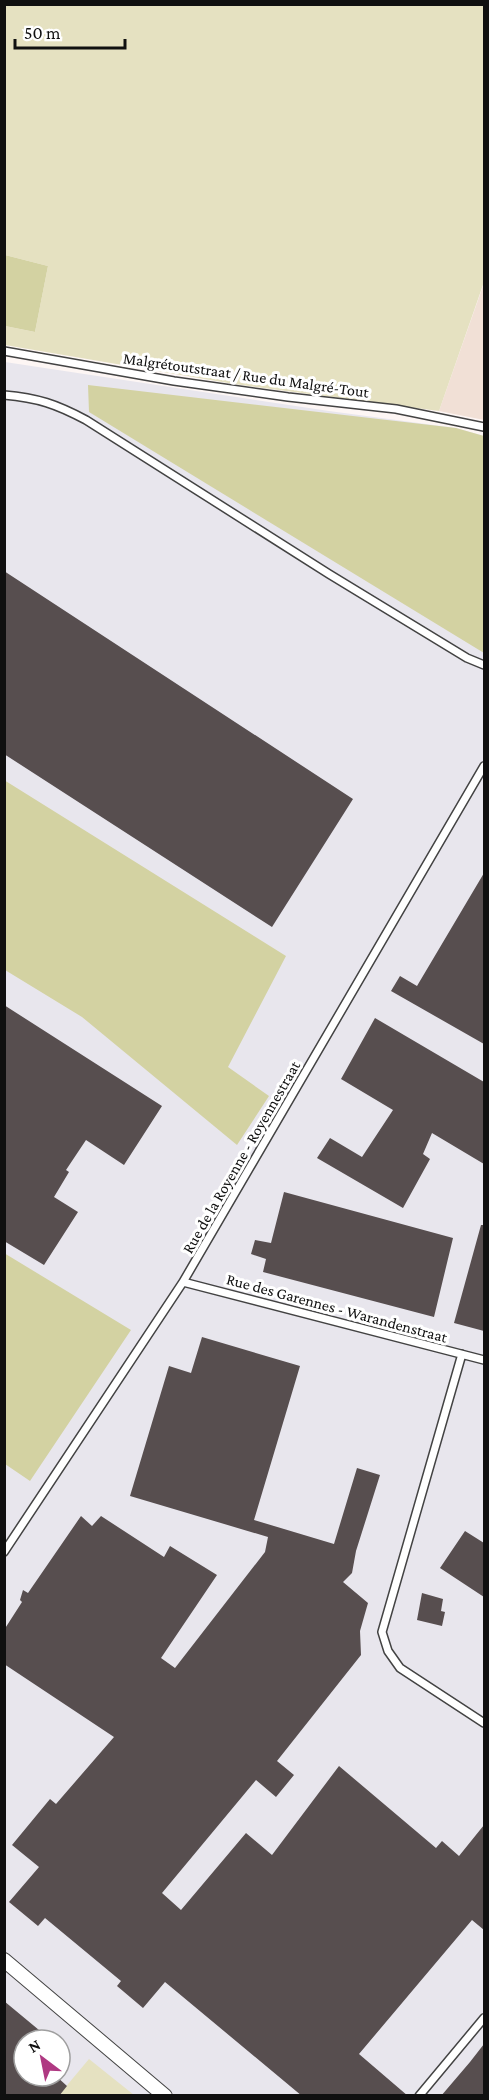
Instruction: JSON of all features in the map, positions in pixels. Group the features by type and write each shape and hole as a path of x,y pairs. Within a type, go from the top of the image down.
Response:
{"street":[{"path":"4,1960 165,2096"}],"lane":[{"name":"Malgrétoutstraat / Rue du Malgré-Tout","path":"4,351 174,381 396,409 484,427"},
{"path":"4,395 32,398 60,406 86,420 329,574 467,658 484,665"},
{"name":"Rue de la Royenne - Royennestraat","path":"4,1552 183,1282 484,766"},
{"name":"Rue des Garennes - Warandenstraat","path":"183,1282 484,1360"},
{"path":"462,1354 382,1632 388,1651 400,1668 484,1723"},
{"path":"419,2096 484,2018"}],"shaded area":[{"path":"5,5 484,5 484,282 439,411 234,384 5,345 5,326 35,332 48,266 5,255"},
{"path":"484,283 484,420 439,411"},
{"path":"5,362 456,428 484,436 484,2095 5,2096"},
{"path":"89,2059 134,2095 58,2096 65,2088 72,2088 72,2079"}],"green space":[{"path":"5,255 48,266 35,332 5,326"},
{"path":"88,385 456,428 484,436 484,653 89,412"},
{"path":"4,780 286,956 228,1067 269,1096 237,1145 82,1017 5,970"},
{"path":"4,1253 131,1330 30,1481 5,1464"}],"building":[{"path":"4,571 353,799 272,927 4,754"},
{"path":"484,873 484,1044 391,991 400,976 417,986"},
{"path":"4,1005 162,1106 124,1165 86,1140 66,1170 69,1172 54,1197 78,1212 44,1265 4,1241"},
{"path":"375,1018 484,1082 484,1164 432,1133 423,1154 430,1159 403,1208 317,1158 330,1138 362,1157 393,1110 341,1079"},
{"path":"284,1192 453,1238 434,1317 263,1272 266,1259 251,1254 255,1240 271,1243"},
{"path":"481,1225 484,1225 484,1331 454,1323"},
{"path":"202,1337 300,1366 254,1520 334,1544 357,1468 380,1475 356,1551 352,1573 343,1582 368,1603 360,1631 361,1655 277,1761 294,1775 276,1797 256,1780 162,1893 181,1910 246,1833 272,1855 339,1766 436,1848 442,1841 459,1856 484,1825 484,1930 472,1920 359,2054 408,2096 302,2096 165,1982 143,2008 117,1986 121,1981 45,1918 38,1926 9,1902 39,1867 12,1845 50,1799 56,1804 114,1737 4,1664 4,1630 22,1602 20,1600 23,1590 28,1593 81,1516 92,1526 101,1516 164,1557 170,1546 217,1575 161,1658 175,1668 265,1552 268,1537 130,1496 169,1366 191,1373"},
{"path":"465,1531 484,1543 484,1597 440,1568"},
{"path":"422,1593 443,1599 441,1611 445,1612 442,1626 417,1620"},
{"path":"4,2001 37,2028 12,2028 12,2088 65,2088 59,2096 4,2096"},
{"path":"484,2044 484,2096 441,2096 470,2062"}]}
